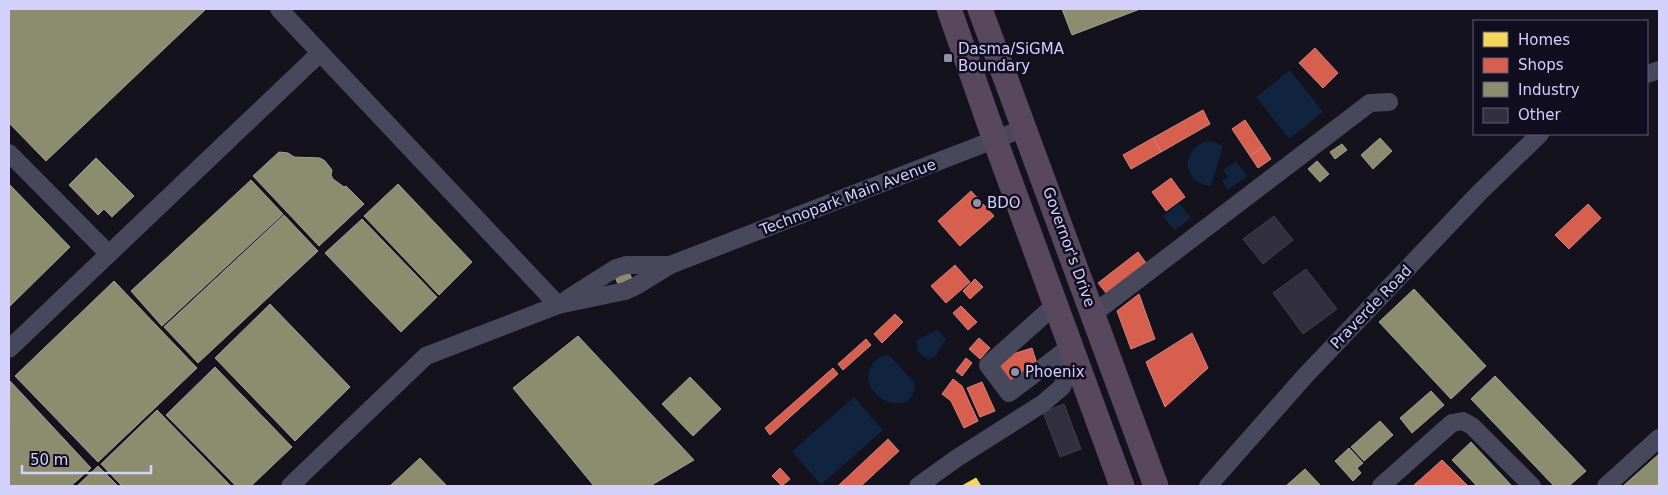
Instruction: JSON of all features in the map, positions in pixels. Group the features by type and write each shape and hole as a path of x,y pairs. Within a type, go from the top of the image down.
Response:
{"highway":[{"path":"950,9 994,140 1122,486"},
{"name":"Governor's Drive","path":"980,9 1156,486"}],"street":[{"path":"279,9 558,305"},
{"path":"9,349 320,53"},
{"path":"1093,314 1370,103 1389,102"},
{"name":"Technopark Main Avenue","path":"290,486 426,356 558,305 625,291 670,265 1025,128"},
{"name":"Praverde Road","path":"1208,486 1305,376 1480,192 1539,135"},
{"path":"9,153 108,254"},
{"name":"Technopark Main Avenue","path":"558,305 616,268 626,265 670,265"},
{"path":"1055,305 988,365 1009,393 1072,351"},
{"path":"918,486 957,458 1042,404 1062,387 1072,351"},
{"path":"1381,486 1452,423 1463,421 1472,426 1532,486"},
{"path":"1606,486 1659,438"}],"water":[{"path":"1290,70 1323,112 1289,139 1256,97"},
{"path":"1207,141 1223,146 1211,186 1201,184 1194,179 1188,166 1188,158 1192,151 1198,145"},
{"path":"1236,161 1247,176 1228,190 1222,181 1228,177 1223,170"},
{"path":"1179,203 1191,218 1174,231 1163,216"},
{"path":"937,329 946,339 935,357 928,359 919,352 917,341"},
{"path":"889,355 915,383 912,395 905,402 886,401 877,395 871,387 868,376 872,365 879,358"},
{"path":"854,397 883,430 821,485 792,451"}],"building: Homes":[{"path":"976,478 981,486 962,486"}],"building: Shops":[{"path":"1315,48 1338,73 1323,88 1299,63"},
{"path":"1203,110 1210,124 1161,152 1153,138"},
{"path":"1245,120 1263,147 1250,156 1232,129"},
{"path":"1153,138 1161,152 1131,169 1123,155"},
{"path":"1263,147 1271,159 1258,168 1250,156"},
{"path":"1171,178 1185,197 1166,211 1152,192"},
{"path":"971,191 994,216 960,246 938,221"},
{"path":"1588,204 1601,218 1569,249 1555,235"},
{"path":"1138,252 1146,263 1107,294 1098,283"},
{"path":"955,265 970,282 946,303 931,286"},
{"path":"975,279 983,287 970,299 963,291"},
{"path":"1139,294 1155,339 1131,349 1117,311"},
{"path":"961,306 977,322 968,330 953,313"},
{"path":"895,314 903,322 882,343 874,334"},
{"path":"1192,333 1208,368 1165,407 1146,362"},
{"path":"979,338 990,348 980,359 969,349"},
{"path":"866,339 871,345 843,370 838,364"},
{"path":"1032,348 1038,367 1020,374 1007,385 993,371 1010,355"},
{"path":"966,358 972,363 962,376 956,371"},
{"path":"833,368 838,374 770,435 765,428"},
{"path":"953,379 962,386 978,421 964,428 951,401 942,394"},
{"path":"982,382 995,411 980,417 967,388"},
{"path":"888,439 899,451 861,486 838,486"},
{"path":"1442,460 1468,486 1413,486"},
{"path":"780,468 790,479 782,486 772,476"}],"building: Industry":[{"path":"9,9 206,9 46,161 9,123"},
{"path":"1062,9 1140,9 1072,35"},
{"path":"1380,138 1392,151 1373,169 1361,155"},
{"path":"1342,144 1347,150 1335,159 1330,152"},
{"path":"279,152 288,153 294,157 320,158 325,161 332,170 331,175 333,179 344,187 346,186 364,204 319,246 253,176"},
{"path":"96,158 134,196 112,217 104,209 98,215 69,185"},
{"path":"1317,161 1329,174 1320,182 1308,169"},
{"path":"251,180 283,214 162,326 131,291"},
{"path":"9,184 70,247 9,307"},
{"path":"398,184 472,262 439,295 364,216"},
{"path":"284,215 318,251 198,363 164,327"},
{"path":"362,219 437,297 401,332 325,253"},
{"path":"629,272 632,279 618,284 615,277"},
{"path":"114,281 197,368 98,462 15,376"},
{"path":"1414,289 1486,366 1451,399 1379,322"},
{"path":"270,304 350,387 295,441 215,358"},
{"path":"578,336 694,460 650,486 594,486 513,388"},
{"path":"215,367 292,447 251,486 236,486 166,415"},
{"path":"1495,376 1586,471 1569,486 1554,486 1471,399"},
{"path":"690,377 721,409 693,436 662,404"},
{"path":"10,381 91,468 71,486 9,486"},
{"path":"1431,391 1444,405 1412,433 1400,418"},
{"path":"157,410 231,486 122,486 101,464"},
{"path":"1380,421 1393,435 1364,461 1351,447"},
{"path":"1471,442 1512,486 1477,486 1452,460"},
{"path":"1349,448 1363,463 1357,468 1361,473 1353,481 1335,461"},
{"path":"1659,454 1659,486 1623,486"},
{"path":"420,458 447,486 390,486"},
{"path":"98,466 118,486 77,486"},
{"path":"1305,469 1321,486 1286,486"}],"building: Other":[{"path":"1274,216 1293,240 1263,264 1243,239"},
{"path":"1306,269 1337,309 1303,334 1273,293"},
{"path":"1064,404 1081,449 1060,457 1043,412"}],"place":[{"name":"Dasma/SiGMA Boundary","path":"948,58"},
{"name":"BDO","path":"977,203"},
{"name":"Phoenix","path":"1015,372"}]}
